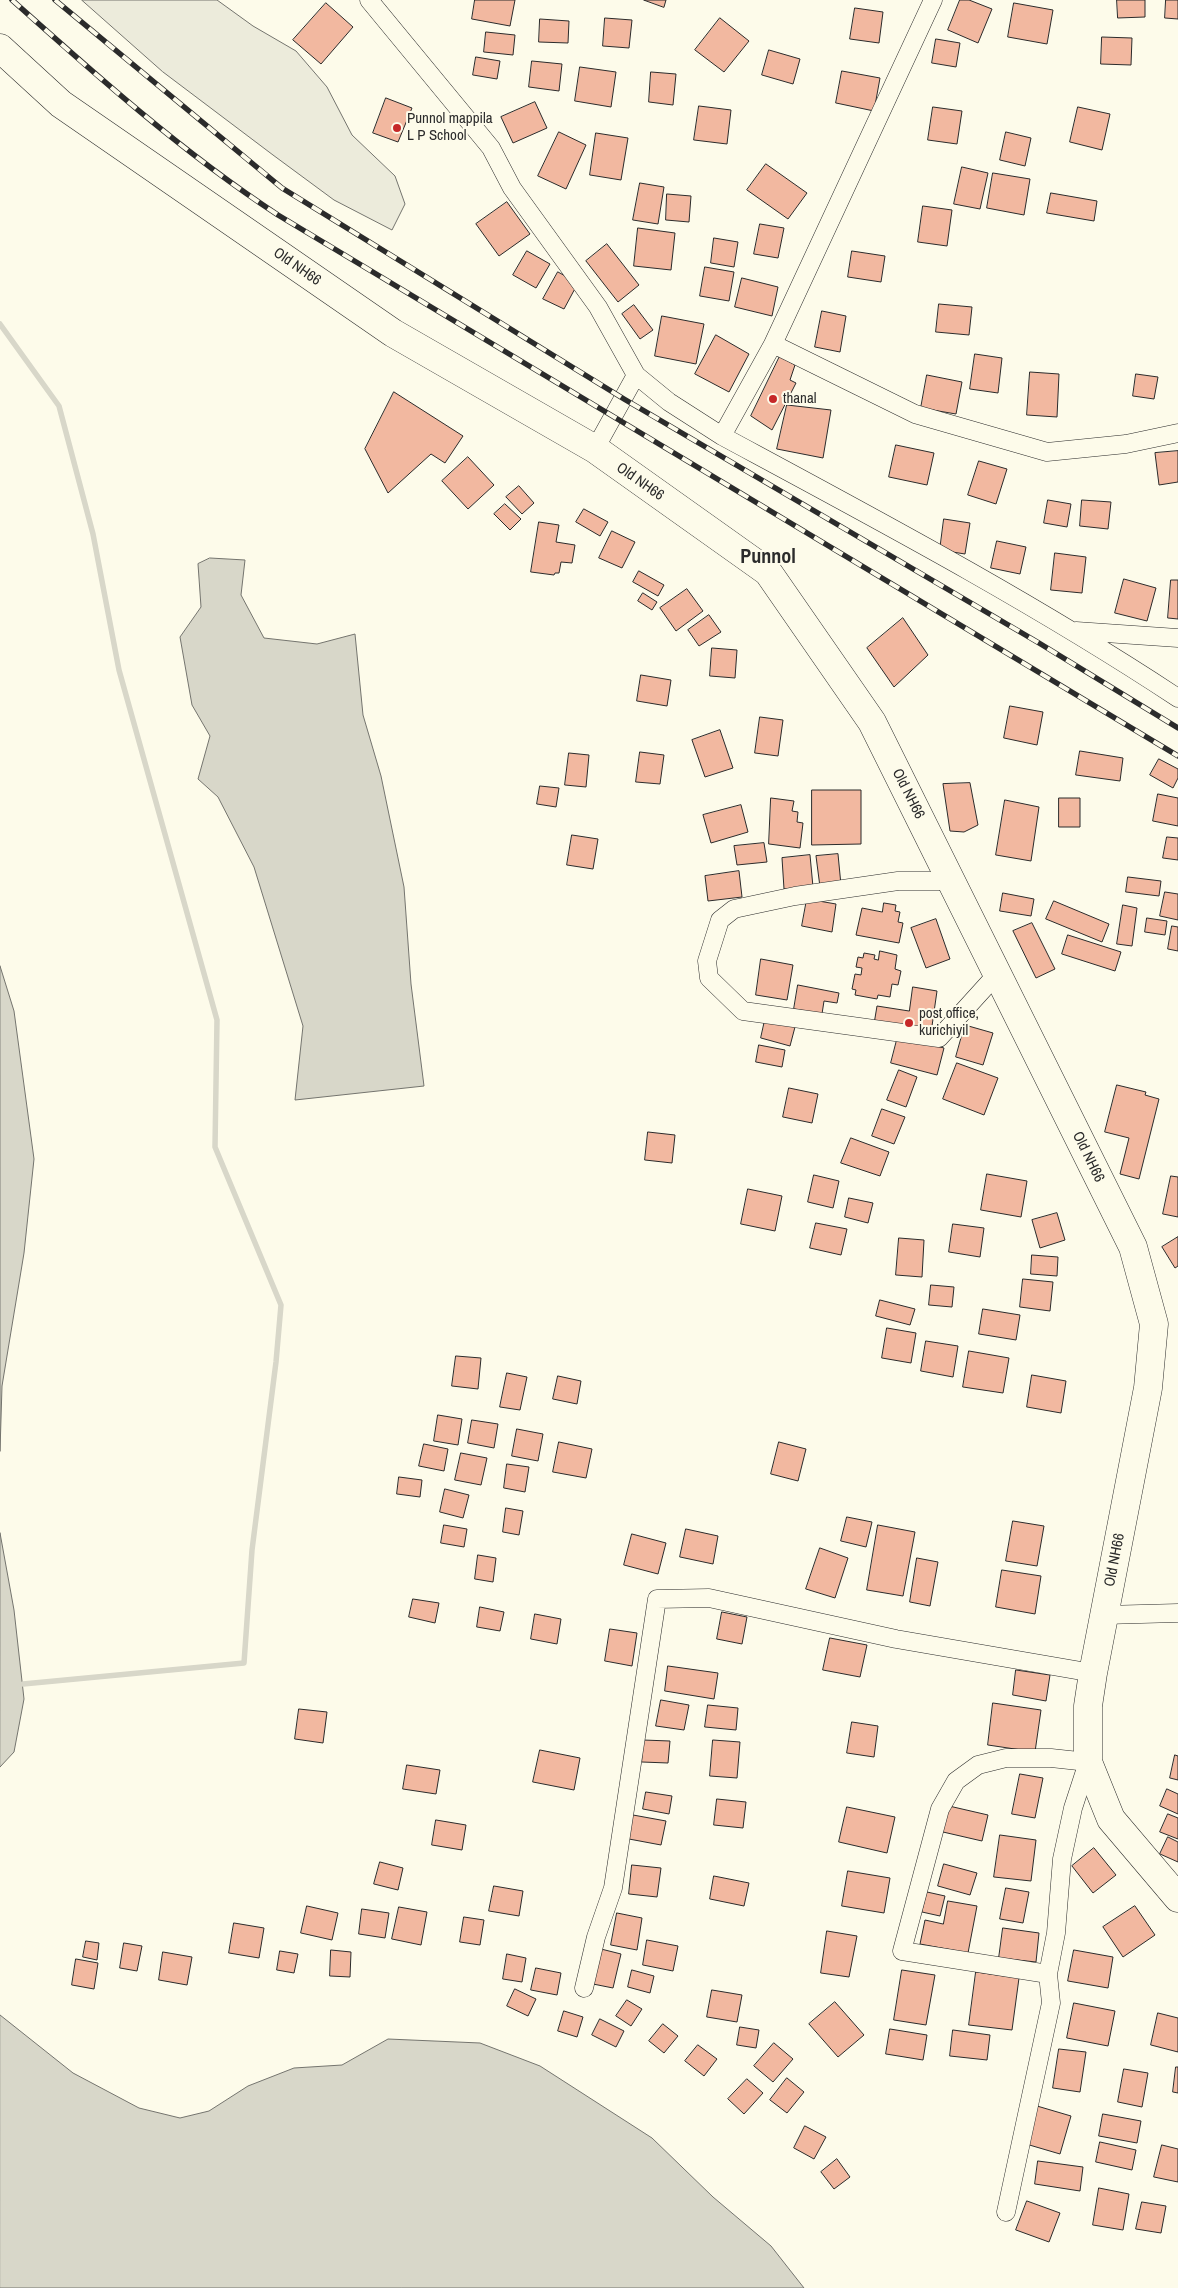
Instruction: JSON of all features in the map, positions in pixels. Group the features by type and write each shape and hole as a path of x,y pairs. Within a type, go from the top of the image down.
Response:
{"main road":[{"name":"Old NH66","path":"0,48 61,104 393,333 595,449 768,572 872,722 1133,1247 1154,1324 1148,1388 1092,1674 1088,1706 1088,1762 1110,1819 1178,1898"}],"street":[{"path":"370,0 491,148 512,188 598,307 636,375 669,402 722,436 917,540 1070,630 1178,698"},
{"path":"722,436 773,344 933,0"},
{"path":"773,344 914,414 1047,452 1126,444 1178,433"},
{"path":"595,449 636,375"},
{"path":"1070,630 1178,638"},
{"path":"952,881 898,881 795,896 734,909 720,920 707,960 709,978 744,1011 939,1038 997,974"},
{"path":"584,1988 596,1937 613,1888 657,1599 709,1598 896,1639 1092,1674"},
{"path":"1104,1616 1178,1613"},
{"path":"1006,2212 1051,2003 1048,1974 1056,1933 1062,1859 1073,1808 1088,1762 1051,1758 1006,1758 978,1765 956,1781 940,1809 902,1951 1048,1974"}],"shaded area":[{"path":"82,0 217,0 253,26 296,51 327,87 352,135 395,176 405,204 392,230 334,200 273,155 163,72"},
{"path":"210,558 245,560 241,595 264,638 317,644 355,634 363,715 381,776 404,887 411,984 424,1086 295,1100 303,1026 254,867 218,797 198,779 210,736 192,705 180,637 201,607 198,564"},
{"path":"0,966 14,1011 34,1159 24,1253 2,1386 0,1451"},
{"path":"0,1533 14,1610 24,1699 14,1752 0,1767"},
{"path":"0,2015 73,2073 139,2108 180,2118 209,2111 248,2086 294,2068 342,2065 388,2039 480,2043 540,2066 652,2138 713,2197 771,2246 804,2288 0,2288"}],"building":[{"path":"475,0 515,0 510,26 472,19"},
{"path":"644,0 666,0 664,7"},
{"path":"960,0 969,0 992,9 978,43 948,30"},
{"path":"1117,0 1145,0 1145,17 1118,18"},
{"path":"1166,0 1178,0 1178,19 1165,18"},
{"path":"326,3 353,27 321,64 293,40"},
{"path":"1014,3 1053,10 1047,44 1008,37"},
{"path":"855,8 883,12 879,43 850,39"},
{"path":"605,18 632,20 629,48 603,46"},
{"path":"720,18 749,41 724,72 695,50"},
{"path":"540,19 569,21 568,43 539,42"},
{"path":"486,32 515,35 513,55 484,52"},
{"path":"1102,37 1132,38 1131,65 1101,64"},
{"path":"936,39 960,43 956,67 932,63"},
{"path":"769,50 800,59 793,84 762,75"},
{"path":"476,57 500,61 497,79 473,75"},
{"path":"532,61 562,64 559,91 529,87"},
{"path":"580,67 616,72 611,107 575,101"},
{"path":"842,71 880,78 874,111 836,103"},
{"path":"651,72 676,74 673,105 649,102"},
{"path":"386,98 412,108 398,142 373,133"},
{"path":"535,102 547,128 513,143 501,117"},
{"path":"699,106 731,110 727,144 694,140"},
{"path":"933,107 962,111 957,144 928,140"},
{"path":"1078,107 1110,114 1102,150 1070,142"},
{"path":"559,132 586,145 566,189 538,176"},
{"path":"1006,132 1031,138 1025,166 1000,160"},
{"path":"596,133 628,138 621,180 590,175"},
{"path":"766,164 807,193 788,219 747,190"},
{"path":"962,167 988,173 980,209 954,204"},
{"path":"993,173 1030,179 1024,215 987,208"},
{"path":"640,183 664,187 658,224 633,220"},
{"path":"1051,193 1097,201 1094,221 1047,213"},
{"path":"667,194 691,196 689,222 666,220"},
{"path":"507,202 530,234 499,256 476,224"},
{"path":"923,206 952,210 947,246 918,242"},
{"path":"760,224 784,228 778,258 754,254"},
{"path":"638,228 675,233 671,270 634,266"},
{"path":"714,238 738,242 734,267 711,263"},
{"path":"607,244 639,285 618,302 586,261"},
{"path":"527,251 550,264 536,288 513,275"},
{"path":"852,251 885,256 881,282 848,277"},
{"path":"705,267 734,272 729,301 700,296"},
{"path":"558,272 578,283 564,309 543,299"},
{"path":"742,278 778,287 772,316 735,307"},
{"path":"939,304 972,307 969,335 936,332"},
{"path":"634,305 653,330 640,339 622,314"},
{"path":"822,311 846,316 840,352 815,347"},
{"path":"662,316 704,324 696,364 655,356"},
{"path":"716,335 749,354 729,392 695,374"},
{"path":"975,354 1002,358 998,393 970,389"},
{"name":"thanal","path":"780,356 795,365 790,380 796,383 772,430 751,416"},
{"path":"1030,372 1059,374 1057,417 1027,415"},
{"path":"1136,374 1158,377 1154,399 1133,396"},
{"path":"927,375 962,382 956,414 921,408"},
{"path":"394,392 463,436 445,463 431,454 388,493 365,449"},
{"path":"787,405 831,410 823,458 777,449"},
{"path":"896,445 934,453 927,485 889,477"},
{"path":"1178,451 1178,482 1159,485 1155,453"},
{"path":"468,457 494,485 468,509 442,481"},
{"path":"979,461 1007,469 996,504 968,495"},
{"path":"519,486 534,503 522,514 506,497"},
{"path":"1048,500 1071,504 1067,527 1044,523"},
{"path":"1082,500 1111,502 1108,529 1080,526"},
{"path":"505,504 521,519 510,530 494,514"},
{"path":"584,509 608,522 600,536 576,522"},
{"path":"944,519 970,523 965,554 940,550"},
{"path":"539,522 559,525 556,542 575,545 572,563 561,562 559,573 554,575 531,572"},
{"path":"612,531 635,542 622,568 599,558"},
{"path":"997,541 1026,547 1020,574 991,568"},
{"path":"1055,553 1086,557 1082,593 1051,590"},
{"path":"639,571 664,585 658,596 633,582"},
{"path":"1124,579 1156,588 1147,621 1115,613"},
{"path":"1171,580 1178,580 1178,619 1168,618"},
{"path":"687,589 703,611 676,631 660,608"},
{"path":"643,593 657,602 652,610 638,601"},
{"path":"709,615 721,632 699,646 688,630"},
{"path":"903,618 928,655 894,687 867,648"},
{"path":"712,648 737,650 735,678 710,676"},
{"path":"641,675 671,680 667,706 637,701"},
{"path":"1010,706 1043,712 1037,745 1004,738"},
{"path":"760,717 783,720 778,756 755,753"},
{"path":"720,730 733,768 705,777 692,740"},
{"path":"1080,751 1123,758 1120,781 1076,775"},
{"path":"640,752 664,755 660,784 636,782"},
{"path":"569,753 589,755 586,787 565,785"},
{"path":"1159,759 1178,769 1178,778 1173,788 1150,775"},
{"path":"970,783 978,825 964,832 950,831 943,784"},
{"path":"540,786 559,788 556,807 537,804"},
{"path":"812,790 861,790 861,844 812,845"},
{"path":"1158,794 1178,798 1178,826 1153,821"},
{"path":"771,798 794,801 792,811 798,812 797,822 803,823 800,848 769,844"},
{"path":"1059,798 1080,798 1080,827 1059,827"},
{"path":"1005,800 1039,807 1031,861 996,855"},
{"path":"741,805 748,832 711,843 703,815"},
{"path":"572,835 598,839 593,869 567,865"},
{"path":"1167,837 1178,838 1178,860 1163,858"},
{"path":"764,843 767,862 737,865 734,846"},
{"path":"838,854 841,885 820,887 816,856"},
{"path":"810,855 813,887 784,889 782,858"},
{"path":"739,871 742,897 708,901 705,876"},
{"path":"1128,877 1161,881 1159,896 1126,892"},
{"path":"1165,892 1178,894 1178,920 1160,916"},
{"path":"1003,893 1034,899 1031,916 1000,911"},
{"path":"807,899 836,904 832,932 802,926"},
{"path":"1054,901 1109,924 1102,942 1046,919"},
{"path":"884,903 896,905 895,911 900,912 898,922 903,923 899,943 856,935 862,908 882,912"},
{"path":"1123,905 1137,908 1132,946 1117,944"},
{"path":"1147,918 1167,921 1165,935 1145,932"},
{"path":"936,919 950,959 926,968 911,928"},
{"path":"1032,923 1055,969 1036,978 1013,931"},
{"path":"1172,926 1178,927 1178,951 1168,949"},
{"path":"1068,935 1121,952 1115,971 1062,954"},
{"path":"880,951 897,955 895,969 901,971 898,985 892,984 890,997 878,995 877,999 855,995 856,990 852,989 855,974 861,975 862,968 856,967 858,957 863,958 864,953 875,955 874,959 878,960"},
{"path":"761,959 793,965 787,1000 756,995"},
{"path":"798,985 839,993 837,1003 824,1001 822,1014 794,1009"},
{"path":"913,987 937,991 931,1033 874,1024 877,1006 909,1011"},
{"path":"765,1020 795,1027 790,1046 761,1038"},
{"path":"965,1025 993,1033 983,1065 956,1057"},
{"path":"898,1036 944,1048 937,1075 891,1063"},
{"path":"759,1045 785,1050 782,1067 756,1062"},
{"path":"957,1063 998,1078 984,1115 943,1099"},
{"path":"899,1070 917,1077 906,1107 887,1100"},
{"path":"1117,1085 1146,1092 1145,1095 1159,1099 1139,1179 1120,1174 1129,1138 1105,1132"},
{"path":"789,1088 818,1094 812,1123 783,1117"},
{"path":"882,1109 905,1117 894,1144 872,1136"},
{"path":"648,1132 675,1135 672,1163 645,1160"},
{"path":"851,1138 889,1152 880,1176 841,1163"},
{"path":"987,1174 1027,1181 1021,1217 981,1210"},
{"path":"814,1175 839,1181 833,1208 808,1202"},
{"path":"1171,1176 1178,1177 1178,1217 1163,1214"},
{"path":"748,1189 782,1196 775,1231 741,1224"},
{"path":"849,1198 873,1203 868,1223 845,1217"},
{"path":"1057,1213 1065,1240 1040,1248 1032,1220"},
{"path":"816,1223 847,1229 841,1255 810,1248"},
{"path":"953,1224 984,1228 980,1257 949,1252"},
{"path":"1178,1237 1178,1266 1175,1268 1162,1247"},
{"path":"899,1238 924,1240 922,1277 896,1275"},
{"path":"1032,1255 1058,1257 1057,1276 1031,1274"},
{"path":"1023,1279 1053,1282 1050,1311 1020,1307"},
{"path":"931,1285 954,1287 952,1307 929,1305"},
{"path":"880,1300 915,1309 910,1325 876,1316"},
{"path":"983,1309 1020,1315 1016,1340 979,1334"},
{"path":"887,1328 916,1333 911,1363 882,1358"},
{"path":"926,1341 958,1346 953,1377 921,1371"},
{"path":"969,1351 1009,1358 1003,1393 963,1387"},
{"path":"456,1356 481,1358 478,1389 452,1386"},
{"path":"507,1373 527,1377 520,1410 500,1407"},
{"path":"1032,1375 1066,1381 1061,1413 1027,1407"},
{"path":"558,1376 581,1381 577,1404 553,1399"},
{"path":"438,1415 462,1419 458,1445 434,1441"},
{"path":"472,1420 498,1424 494,1448 468,1443"},
{"path":"517,1429 543,1434 538,1461 512,1456"},
{"path":"559,1442 592,1449 586,1478 553,1472"},
{"path":"779,1442 806,1449 798,1481 771,1474"},
{"path":"424,1444 448,1449 444,1471 419,1466"},
{"path":"461,1453 487,1458 481,1485 455,1480"},
{"path":"507,1464 529,1467 525,1492 504,1488"},
{"path":"399,1477 422,1480 420,1497 397,1494"},
{"path":"445,1489 469,1495 463,1518 440,1512"},
{"path":"506,1508 523,1511 519,1535 503,1532"},
{"path":"847,1517 872,1522 866,1547 841,1541"},
{"path":"1013,1521 1044,1526 1037,1566 1006,1561"},
{"path":"444,1525 467,1529 464,1547 441,1543"},
{"path":"878,1525 915,1532 903,1596 867,1590"},
{"path":"686,1529 718,1536 713,1564 680,1557"},
{"path":"632,1534 666,1543 658,1574 624,1565"},
{"path":"820,1548 848,1558 835,1598 806,1589"},
{"path":"478,1555 496,1558 493,1582 475,1579"},
{"path":"917,1558 938,1562 930,1606 910,1602"},
{"path":"1002,1570 1041,1576 1035,1614 996,1607"},
{"path":"413,1599 439,1603 435,1623 409,1617"},
{"path":"480,1607 504,1612 500,1631 477,1627"},
{"path":"722,1612 747,1617 742,1644 717,1639"},
{"path":"535,1614 561,1619 557,1644 531,1639"},
{"path":"610,1629 637,1633 632,1666 605,1661"},
{"path":"830,1638 867,1645 860,1677 823,1670"},
{"path":"668,1666 718,1673 714,1699 665,1691"},
{"path":"1016,1670 1050,1675 1046,1701 1013,1695"},
{"path":"661,1700 689,1705 684,1730 656,1726"},
{"path":"993,1703 1041,1710 1035,1752 988,1745"},
{"path":"708,1705 738,1708 736,1730 705,1727"},
{"path":"299,1709 327,1712 323,1743 295,1739"},
{"path":"852,1722 878,1726 874,1757 847,1753"},
{"path":"643,1740 670,1741 668,1763 642,1762"},
{"path":"713,1740 740,1742 737,1778 710,1776"},
{"path":"540,1750 580,1758 574,1790 533,1782"},
{"path":"1175,1755 1178,1756 1178,1780 1170,1778"},
{"path":"407,1765 440,1770 436,1794 403,1789"},
{"path":"1020,1774 1043,1778 1035,1818 1012,1814"},
{"path":"1167,1789 1178,1794 1178,1814 1160,1806"},
{"path":"646,1792 672,1796 669,1814 643,1809"},
{"path":"717,1799 746,1802 743,1828 714,1825"},
{"path":"949,1806 988,1815 982,1841 943,1832"},
{"path":"847,1807 895,1817 887,1853 839,1842"},
{"path":"1168,1814 1178,1818 1178,1839 1160,1832"},
{"path":"633,1815 666,1821 661,1845 629,1839"},
{"path":"436,1820 466,1825 462,1850 432,1845"},
{"path":"1000,1835 1036,1840 1031,1881 994,1877"},
{"path":"1168,1837 1178,1842 1178,1862 1160,1854"},
{"path":"1094,1848 1116,1875 1093,1893 1072,1866"},
{"path":"380,1862 403,1868 398,1890 374,1884"},
{"path":"944,1864 977,1873 970,1895 938,1886"},
{"path":"632,1865 661,1868 657,1897 629,1894"},
{"path":"848,1871 890,1878 884,1913 842,1906"},
{"path":"714,1876 749,1883 744,1906 710,1899"},
{"path":"494,1886 523,1891 519,1916 489,1911"},
{"path":"1006,1888 1029,1892 1023,1923 1000,1919"},
{"path":"927,1892 945,1896 940,1916 922,1912"},
{"path":"948,1901 977,1906 968,1953 920,1944 925,1920 943,1924"},
{"path":"307,1906 338,1913 332,1940 301,1933"},
{"path":"1135,1906 1155,1935 1123,1957 1103,1927"},
{"path":"399,1907 427,1912 421,1945 392,1939"},
{"path":"362,1909 389,1913 385,1938 359,1934"},
{"path":"617,1913 642,1918 637,1950 611,1945"},
{"path":"464,1917 484,1920 480,1945 460,1942"},
{"path":"234,1923 264,1928 259,1958 229,1953"},
{"path":"1003,1928 1039,1933 1036,1962 999,1958"},
{"path":"827,1931 857,1936 849,1977 821,1973"},
{"path":"647,1940 678,1946 673,1971 643,1965"},
{"path":"86,1941 99,1943 97,1960 83,1957"},
{"path":"124,1943 142,1946 137,1971 120,1968"},
{"path":"601,1949 621,1954 613,1988 593,1984"},
{"path":"331,1950 351,1952 350,1977 330,1976"},
{"path":"1074,1950 1113,1957 1108,1988 1068,1981"},
{"path":"280,1951 298,1954 294,1973 277,1970"},
{"path":"163,1952 192,1957 187,1985 159,1980"},
{"path":"507,1954 526,1958 522,1982 503,1979"},
{"path":"76,1959 98,1963 94,1989 72,1985"},
{"path":"536,1968 561,1973 557,1995 531,1990"},
{"path":"632,1970 654,1976 650,1993 628,1987"},
{"path":"902,1970 935,1975 926,2025 894,2020"},
{"path":"976,1972 1019,1978 1012,2030 969,2025"},
{"path":"515,1989 536,1999 528,2016 507,2006"},
{"path":"712,1990 742,1995 737,2022 707,2017"},
{"path":"627,2000 642,2009 631,2026 616,2016"},
{"path":"835,2002 864,2035 838,2057 809,2024"},
{"path":"1074,2003 1115,2011 1108,2046 1067,2038"},
{"path":"564,2011 583,2017 577,2037 558,2031"},
{"path":"1158,2013 1178,2018 1178,2052 1151,2045"},
{"path":"600,2019 624,2031 616,2047 592,2035"},
{"path":"663,2024 678,2036 664,2053 649,2041"},
{"path":"740,2027 759,2030 756,2048 737,2045"},
{"path":"890,2029 927,2035 923,2060 886,2054"},
{"path":"953,2030 990,2035 987,2060 950,2056"},
{"path":"774,2043 793,2059 773,2082 754,2066"},
{"path":"698,2045 717,2059 704,2076 685,2061"},
{"path":"1059,2049 1086,2052 1080,2092 1053,2088"},
{"path":"1176,2067 1178,2067 1178,2093 1173,2092"},
{"path":"1124,2069 1148,2073 1142,2107 1118,2102"},
{"path":"787,2078 804,2092 787,2113 770,2100"},
{"path":"747,2079 763,2093 744,2114 728,2099"},
{"path":"1037,2106 1071,2116 1060,2154 1026,2144"},
{"path":"1103,2114 1141,2121 1137,2143 1099,2136"},
{"path":"805,2126 826,2137 814,2159 794,2148"},
{"path":"1100,2142 1136,2150 1132,2170 1096,2162"},
{"path":"1162,2145 1178,2149 1178,2182 1154,2177"},
{"path":"837,2159 850,2177 834,2189 821,2172"},
{"path":"1038,2161 1083,2167 1080,2191 1035,2184"},
{"path":"1099,2188 1129,2194 1123,2230 1093,2225"},
{"path":"1027,2201 1060,2213 1049,2242 1016,2230"},
{"path":"1142,2202 1166,2206 1161,2233 1136,2229"}],"waterway":[{"path":"0,324 59,406 93,534 119,670 217,1020 215,1147 281,1305 276,1362 252,1550 244,1663 23,1684"}],"railway":[{"path":"12,0 108,85 174,139 242,191 278,215 1178,756"},
{"path":"55,0 282,188 624,399 1039,643 1178,728"}],"place":[{"name":"Punnol mappila L P School","path":"397,128"},
{"name":"thanal","path":"773,399"},
{"name":"post office, kurichiyil","path":"909,1023"}],"district":[{"name":"Punnol","path":"768,558"}]}
